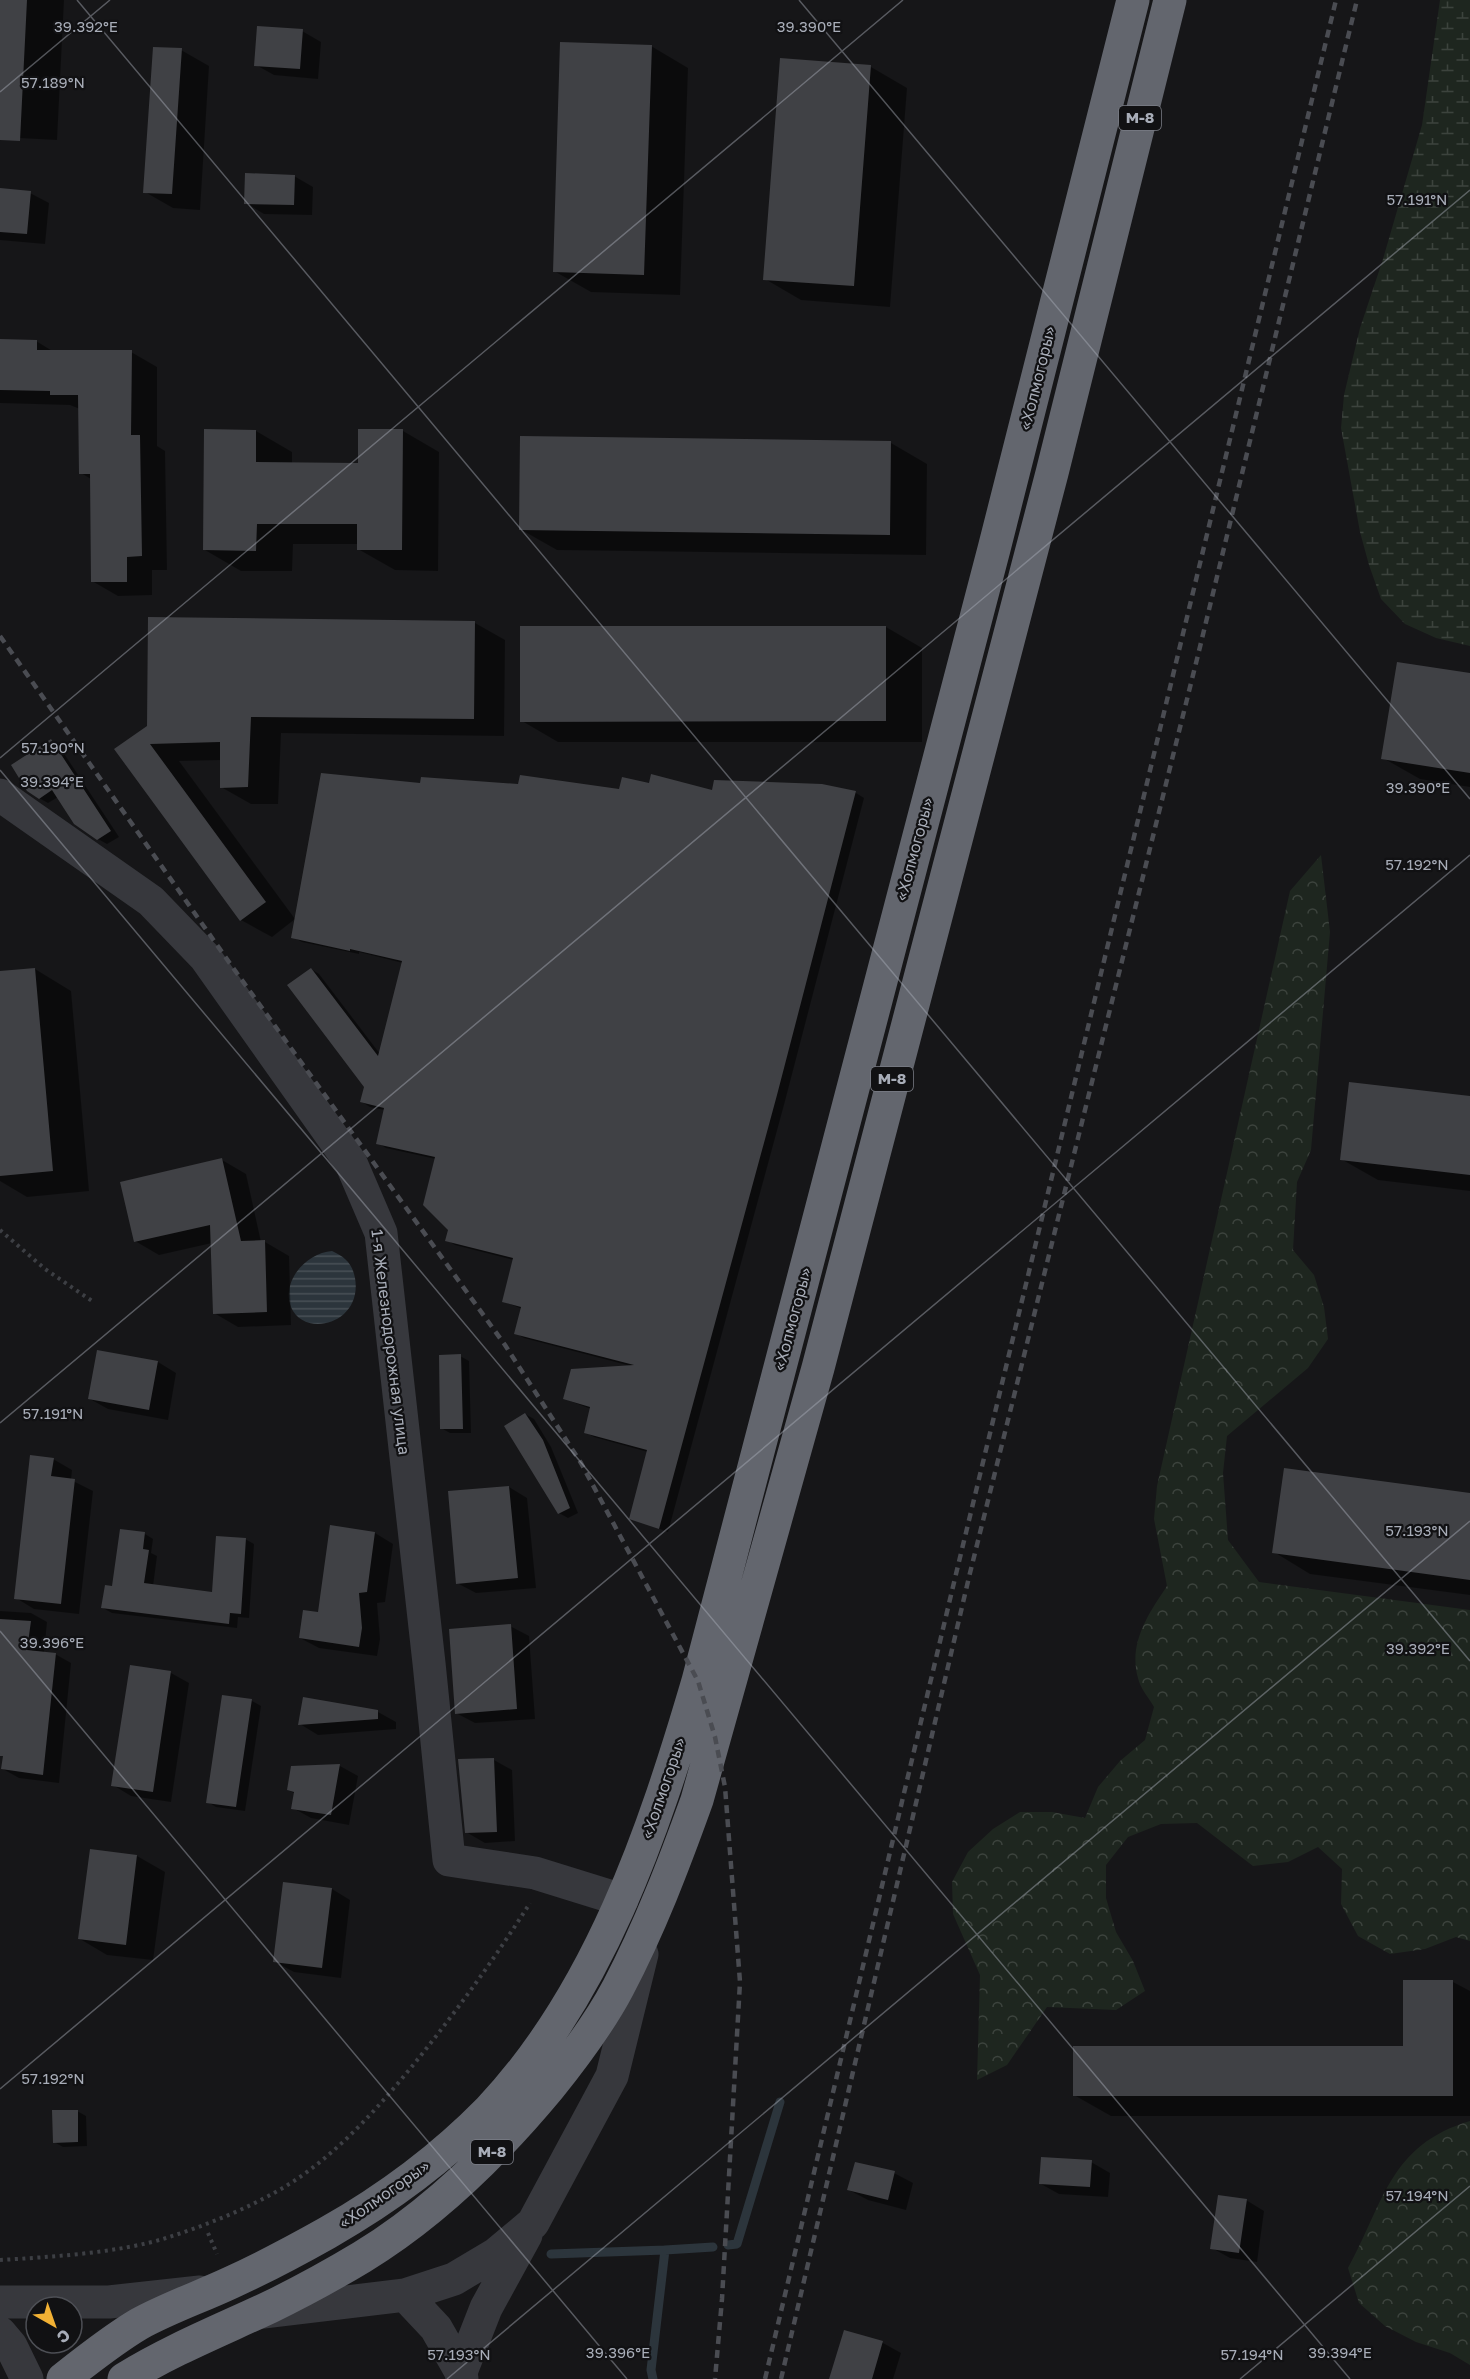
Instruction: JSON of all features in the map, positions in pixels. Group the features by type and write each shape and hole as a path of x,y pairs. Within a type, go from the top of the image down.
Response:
{"highway":[{"name":"«Холмогоры»","path":"63,2379 138,2325 275,2261 329,2232 410,2179 468,2131 491,2107 553,2027 590,1966 622,1900 657,1809 698,1681 996,537 1133,0"},
{"name":"«Холмогоры»","path":"124,2379 171,2352 258,2312 333,2273 407,2226 468,2176 531,2109 592,2031 617,1989 652,1917 697,1800 815,1379 1052,473 1170,0"}],"street":[{"name":"1-я Железнодорожная улица","path":"0,795 151,901 205,957 351,1163 381,1233 430,1672 448,1860 535,1873 622,1900"},
{"path":"461,2375 486,2308 612,2076 652,1917"},
{"path":"258,2312 405,2295 453,2279 496,2254 533,2223"},
{"path":"0,2302 109,2301 211,2291"},
{"path":"405,2295 436,2328 461,2375"},
{"path":"0,2333 11,2346 27,2379"}],"path":[{"path":"0,1230 45,1269 95,1303"},
{"path":"0,2260 97,2252 164,2239 213,2222 251,2205 295,2180 359,2127 394,2088 499,1951 546,1877"},
{"path":"208,2233 219,2259"}],"green space":[{"path":"1440,0 1470,0 1470,646 1436,638 1405,624 1381,599 1360,532 1341,428 1344,395 1360,328 1383,259 1422,125"},
{"path":"1321,855 1330,932 1311,1150 1297,1182 1293,1250 1314,1275 1324,1307 1328,1339 1308,1368 1227,1436 1223,1473 1228,1540 1259,1582 1470,1610 1470,1941 1456,1937 1425,1949 1390,1954 1358,1936 1341,1904 1342,1869 1318,1847 1288,1862 1253,1866 1197,1823 1161,1824 1128,1837 1106,1865 1106,1898 1116,1932 1133,1961 1145,1991 1116,2010 1047,2007 1007,2065 977,2080 980,1975 953,1914 952,1882 968,1852 993,1829 1020,1812 1052,1812 1085,1818 1098,1787 1120,1761 1145,1740 1154,1707 1139,1682 1136,1653 1147,1618 1167,1586 1154,1519 1157,1486 1290,891"},
{"path":"1470,2121 1470,2365 1450,2353 1416,2342 1385,2326 1359,2303 1348,2268 1381,2199 1405,2161 1422,2145 1443,2132"}],"shaded area":[{"path":"332,1251 350,1264 355,1278 355,1294 350,1306 342,1316 331,1322 319,1324 308,1322 298,1317 291,1307 289,1297 293,1278 305,1262"}],"building":[{"path":"0,0 27,0 20,141 0,140"},
{"path":"257,26 303,29 300,69 254,66"},
{"path":"560,42 652,45 644,275 553,272"},
{"path":"153,47 182,48 172,194 143,193"},
{"path":"780,58 871,65 854,286 763,280"},
{"path":"245,173 295,175 294,205 244,204"},
{"path":"0,188 31,191 27,234 0,232"},
{"path":"0,339 37,340 37,350 132,350 131,435 140,435 142,556 127,557 127,582 91,582 90,474 79,474 78,395 50,395 50,391 0,390"},
{"path":"204,429 256,430 256,462 358,463 358,429 403,429 402,550 357,550 357,524 257,524 256,551 203,550"},
{"path":"520,436 891,441 890,535 519,530"},
{"path":"148,617 475,621 474,719 251,717 248,787 220,788 220,742 150,744 266,902 240,921 114,749 147,726"},
{"path":"520,626 886,626 886,721 520,722"},
{"path":"1397,662 1470,673 1470,773 1381,759"},
{"path":"51,739 111,831 97,840 74,824 52,790 39,799 27,791 11,765"},
{"path":"321,773 420,783 421,777 518,784 520,775 619,789 622,777 649,783 651,774 712,790 714,780 822,784 856,791 777,1095 659,1529 629,1519 647,1450 584,1433 590,1407 563,1399 571,1369 634,1365 514,1334 521,1307 502,1302 513,1258 445,1241 448,1230 423,1205 435,1157 376,1144 384,1108 360,1102 364,1087 287,985 311,968 378,1056 402,961 291,938"},
{"path":"35,968 53,1171 0,1176 0,971"},
{"path":"1349,1082 1470,1096 1470,1175 1340,1160"},
{"path":"222,1158 241,1241 265,1240 267,1312 213,1314 210,1225 134,1242 120,1182"},
{"path":"97,1350 158,1361 149,1410 88,1399"},
{"path":"461,1354 463,1429 440,1429 439,1355"},
{"path":"525,1413 543,1440 570,1508 558,1514 504,1426"},
{"path":"30,1455 54,1458 51,1476 75,1479 61,1604 14,1599"},
{"path":"1284,1468 1470,1493 1470,1580 1272,1553"},
{"path":"509,1486 518,1578 456,1584 448,1491"},
{"path":"330,1525 375,1532 367,1592 359,1593 362,1628 359,1647 299,1638 303,1610 318,1612"},
{"path":"120,1529 145,1532 143,1549 149,1550 144,1583 212,1592 216,1536 246,1538 241,1614 230,1613 229,1624 101,1608 105,1585 112,1586"},
{"path":"0,1619 31,1621 27,1650 56,1653 43,1775 1,1769 3,1756 0,1756"},
{"path":"511,1624 517,1709 455,1714 449,1629"},
{"path":"130,1665 171,1671 153,1792 111,1786"},
{"path":"222,1695 252,1699 236,1807 206,1803"},
{"path":"303,1697 378,1710 378,1719 298,1725"},
{"path":"494,1758 497,1832 465,1833 458,1759"},
{"path":"340,1764 331,1815 291,1809 294,1792 287,1790 291,1766"},
{"path":"90,1849 137,1855 126,1945 78,1939"},
{"path":"283,1882 332,1888 322,1968 273,1962"},
{"path":"1403,1980 1453,1980 1453,2096 1073,2096 1073,2046 1403,2046"},
{"path":"52,2110 78,2110 78,2142 53,2143"},
{"path":"1041,2157 1092,2160 1090,2187 1039,2184"},
{"path":"855,2162 895,2171 888,2200 847,2190"},
{"path":"1218,2195 1247,2199 1239,2253 1210,2249"},
{"path":"844,2330 883,2341 872,2379 829,2379"}],"waterway":[{"path":"728,2245 737,2244 780,2102"},
{"path":"653,2379 651,2370 665,2250 713,2247"},
{"path":"551,2254 665,2250"}],"railway":[{"path":"765,2379 956,1574 1336,0"},
{"path":"781,2379 969,1577 1198,655 1357,0"},
{"path":"0,636 231,965 505,1345 581,1463 698,1681 715,1737 725,1787 740,1982 722,2299 715,2379"}]}
